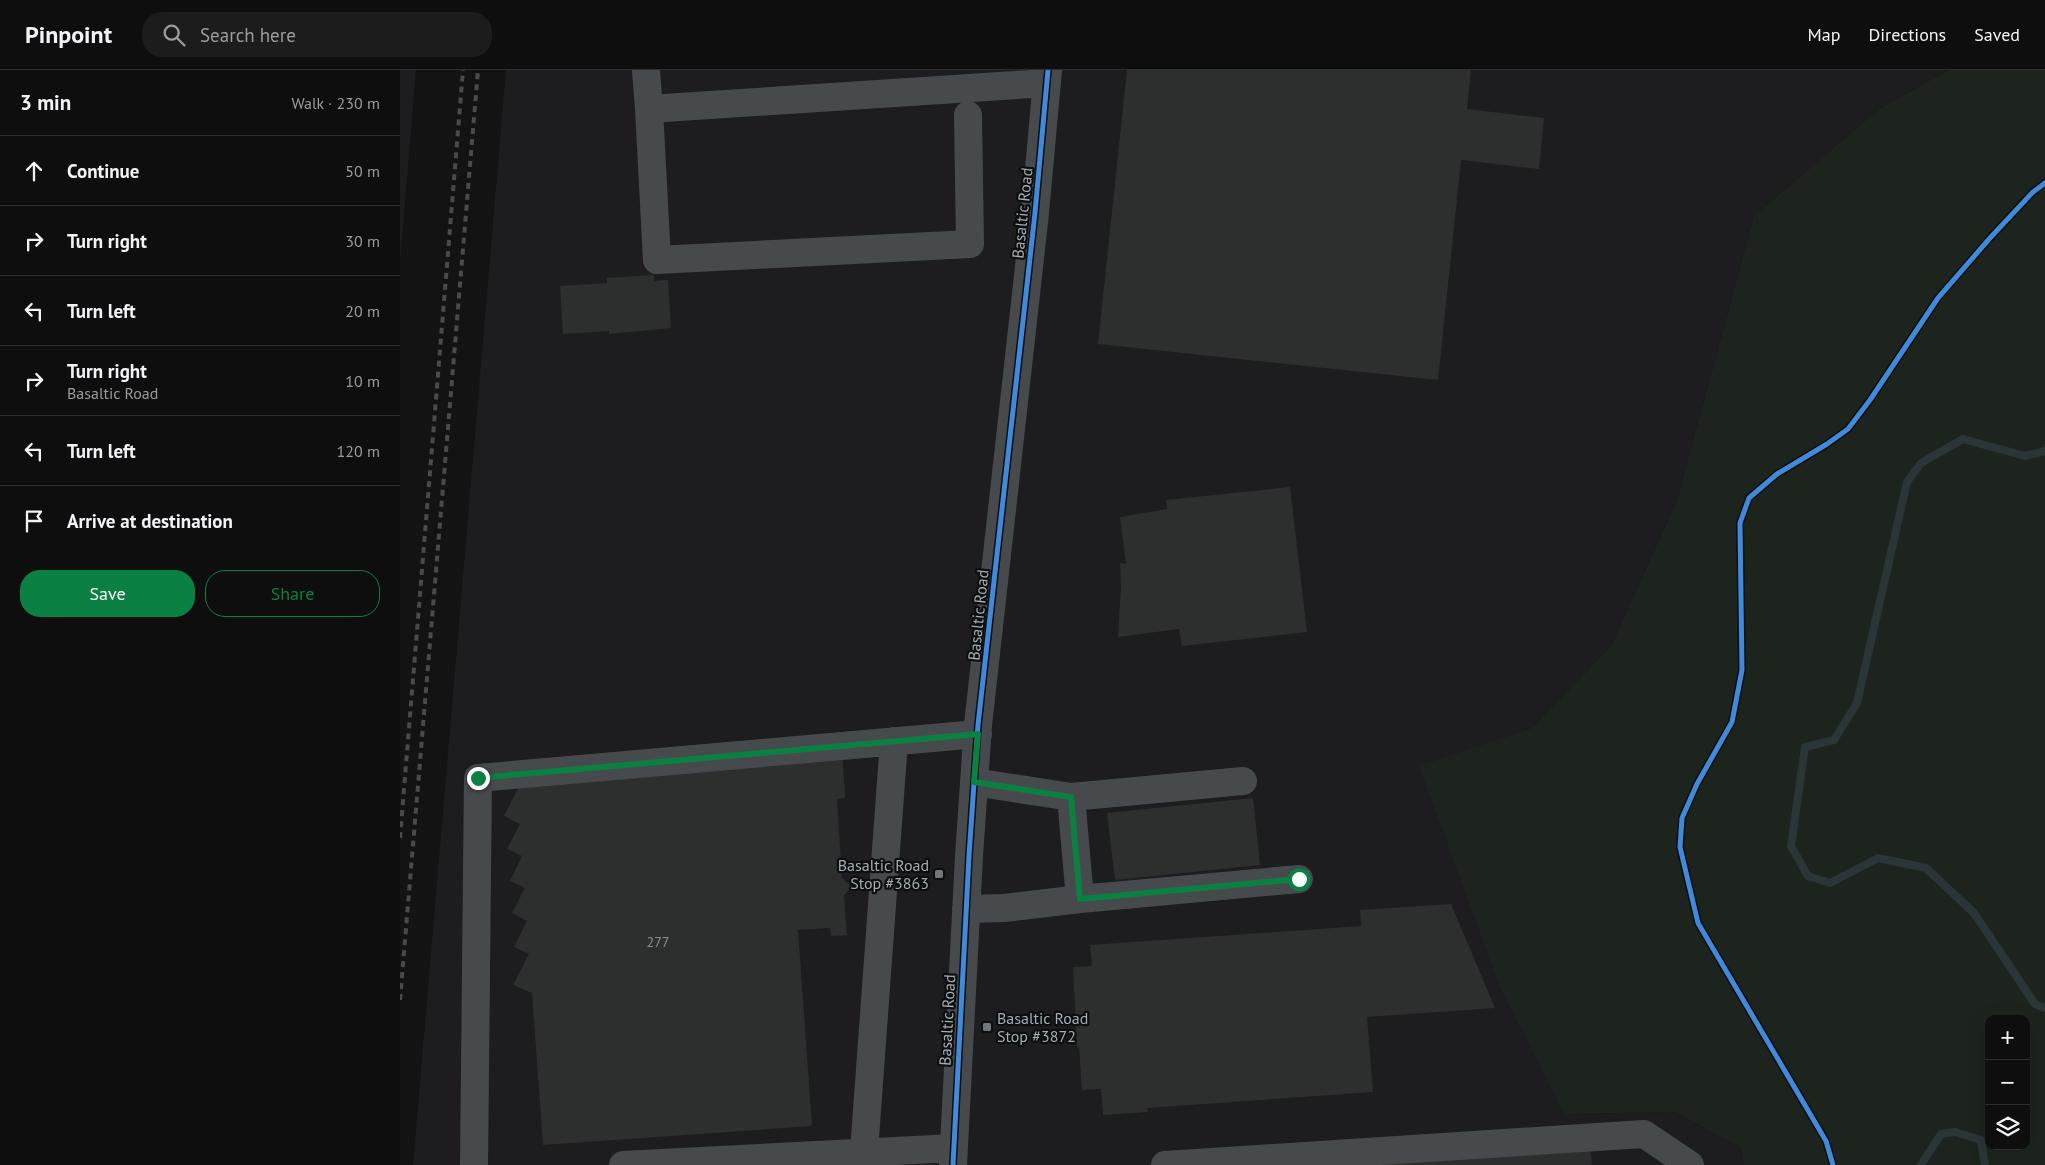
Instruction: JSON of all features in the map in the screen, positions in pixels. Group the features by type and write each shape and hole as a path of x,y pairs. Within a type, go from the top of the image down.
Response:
{"street":[{"path":"646,70 657,260 970,244 968,115"},
{"path":"649,109 958,80 1047,76"},
{"name":"Basaltic Road","path":"953,1157 966,909 978,734 1034,223 1047,76"},
{"path":"474,1165 478,778 978,734"},
{"path":"864,1159 894,741"},
{"path":"974,782 1071,797 1243,782"},
{"path":"1071,797 1080,899"},
{"path":"966,909 1004,908 1080,899 1299,879"},
{"path":"1165,1165 1644,1134 1690,1165"},
{"path":"623,1165 953,1157"}],"shaded area":[{"path":"400,70 416,70 400,263"},
{"path":"506,70 1948,70 1879,109 1754,216 1677,500 1611,646 1532,728 1420,767 1564,1114 1675,1112 1741,1148 1744,1165 413,1165"},
{"path":"1948,70 2045,70 2045,1165 1744,1165 1741,1148 1675,1112 1564,1114 1500,987 1419,766 1532,728 1611,646 1677,500 1754,216 1879,109"}],"building":[{"path":"1127,70 1471,70 1467,109 1544,118 1539,169 1461,160 1438,380 1098,344"},
{"path":"654,275 654,281 668,280 671,328 609,334 609,331 563,334 560,286 607,283 607,278"},
{"path":"1290,487 1307,632 1182,646 1179,629 1118,637 1121,588 1120,563 1126,564 1120,517 1167,509 1166,500"},
{"path":"842,747 845,798 837,799 842,878 852,887 844,895 847,935 831,936 830,928 798,930 812,1126 543,1145 532,993 513,985 529,954 514,947 527,921 512,913 525,888 510,881 522,856 507,849 520,824 504,816 522,781"},
{"path":"1253,798 1260,865 1115,880 1107,813"},
{"path":"1451,904 1495,1008 1367,1017 1373,1092 1147,1108 1148,1112 1103,1115 1101,1089 1082,1090 1079,1047 1077,1048 1073,967 1092,966 1090,945 1361,926 1360,910"},
{"path":"1590,1146 1592,1165 1354,1165"}],"waterway":[{"path":"2045,451 2025,456 1963,439 1921,463 1907,482 1857,703 1834,740 1805,747 1791,846 1808,876 1830,883 1878,858 1926,868 1974,913 2035,1004 2045,1008"},
{"path":"1921,1165 1941,1134 1955,1132 1981,1140 1985,1165"}],"railway":[{"path":"400,838 463,70"},
{"path":"400,1000 478,70"}],"cycle path":[{"path":"953,1165 969,856 978,725 1035,213 1048,70"},
{"path":"1833,1165 1826,1141 1698,923 1680,847 1682,818 1697,784 1732,722 1742,670 1740,523 1749,498 1777,474 1848,429 1870,400 1938,298 1990,238 2033,192 2045,183"}],"place":[{"name":"Basaltic Road Stop #3863","path":"939,874"},
{"name":"Basaltic Road Stop #3872","path":"987,1027"}],"route":[{"path":"478,778 978,734 974,782 1071,797 1080,899 1299,879"}]}
